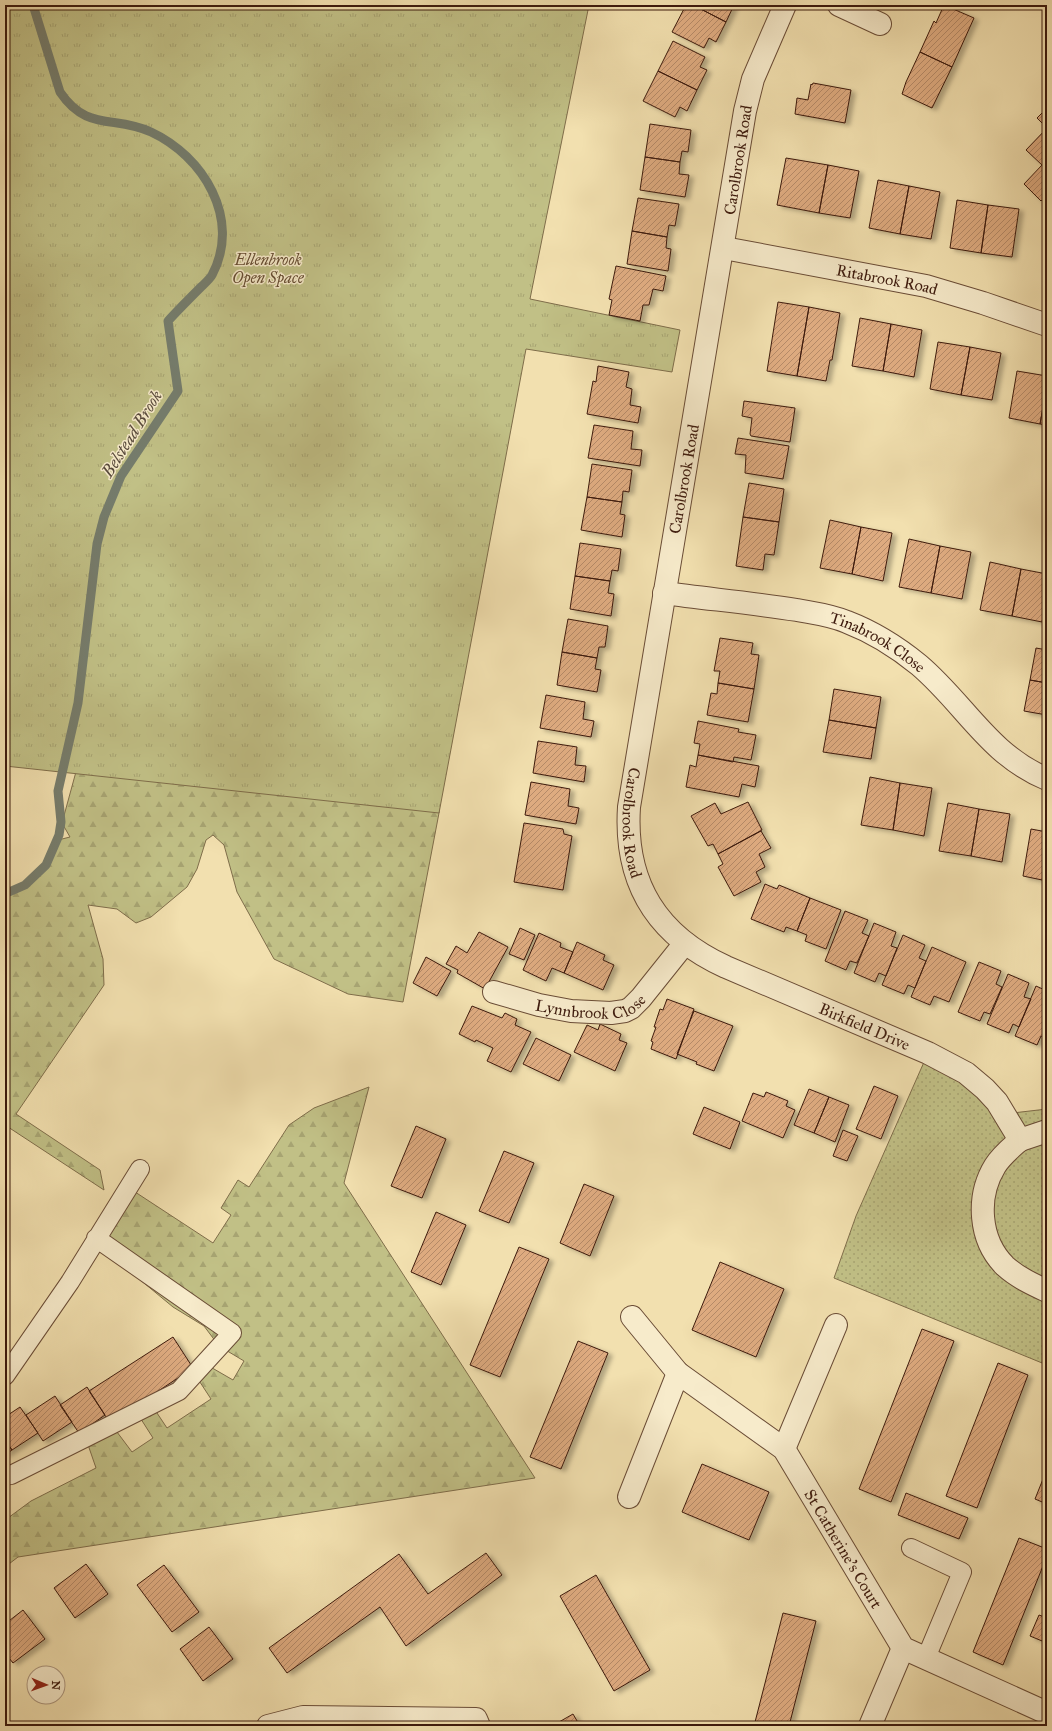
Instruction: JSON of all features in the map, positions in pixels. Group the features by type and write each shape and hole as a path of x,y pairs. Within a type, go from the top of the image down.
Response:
{"street":[{"name":"Carolbrook Road","path":"685,943 657,915 643,891 633,866 628,835 629,807 749,94 753,79 785,5"},
{"path":"839,5 880,24"},
{"name":"Ritabrook Road","path":"724,248 926,286 983,303 1047,325"},
{"name":"Tinabrook Close","path":"664,594 781,608 816,614 845,621 872,633 896,647 920,666 993,744 1008,757 1023,767 1047,779"},
{"name":"Lynnbrook Close","path":"494,992 557,1009 611,1013 625,1011 631,1008 641,998 685,943"},
{"name":"Birkfield Drive","path":"685,943 695,951 717,963 928,1053 966,1074 985,1089 997,1102 1020,1140"},
{"path":"1047,1131 1020,1140 1005,1153 995,1166 987,1182 982,1210 987,1237 994,1253 1016,1275 1047,1291"},
{"name":"St Catherine's Court","path":"632,1317 678,1373 784,1449 904,1648"},
{"path":"784,1449 836,1325"},
{"path":"629,1497 678,1373"},
{"path":"870,1726 904,1648 1047,1713"},
{"path":"268,1726 303,1717 311,1717 476,1719 479,1726"}],"lane":[{"path":"5,1376 70,1282 140,1169"},
{"path":"5,1476 11,1475 179,1391 232,1333 96,1238"},
{"path":"911,1548 962,1572 926,1658"}],"green space":[{"name":"Ellenbrook Open Space","path":"5,5 589,5 530,299 680,330 672,372 526,349 439,813 5,766"},
{"path":"450,659 439,813 403,1002 348,994 274,959 237,892 224,845 213,835 206,840 197,869 187,887 151,917 136,923 117,909 88,905 103,959 104,985 16,1114 100,1170 104,1190 5,1125 5,894 24,884 36,872 58,840 70,837 62,823 95,702"},
{"path":"928,1053 1004,1114 1047,1109 1047,1365 834,1278 856,1216"},
{"path":"369,1087 344,1183 535,1478 18,1557 5,1567 5,1515 8,1518 31,1501 96,1468 85,1436 114,1428 132,1452 153,1438 139,1416 153,1407 167,1428 211,1399 194,1373 207,1365 233,1380 244,1361 219,1346 204,1326 173,1307 121,1264 104,1224 129,1188 213,1243 231,1215 221,1208 238,1180 249,1187 289,1125 314,1108"}],"building":[{"path":"686,5 693,5 726,22 716,42 709,38 704,48 672,32"},
{"path":"693,5 734,5 726,22"},
{"path":"944,5 974,18 952,67 920,52 934,21 936,23"},
{"path":"673,41 705,57 700,67 707,70 697,90 658,71"},
{"path":"920,52 952,67 932,108 902,94"},
{"path":"658,71 697,90 687,111 680,107 675,117 643,101"},
{"path":"813,83 851,90 845,123 795,114 797,98 808,100 811,84 812,85"},
{"path":"1047,108 1047,128 1037,118"},
{"path":"650,124 691,130 688,152 682,151 680,162 645,157"},
{"path":"1047,128 1047,195 1041,201 1024,184 1042,165 1026,150"},
{"path":"645,157 680,162 679,174 689,175 685,197 640,190"},
{"path":"786,158 828,165 819,213 777,205"},
{"path":"828,165 859,171 850,218 819,213"},
{"path":"878,180 909,186 900,234 869,228"},
{"path":"909,186 940,192 931,239 900,234"},
{"path":"638,198 679,204 675,226 669,225 667,237 632,231"},
{"path":"957,200 988,205 981,253 950,248"},
{"path":"988,205 1019,209 1012,257 981,253"},
{"path":"632,231 667,237 666,248 671,249 668,271 627,264"},
{"path":"616,266 666,276 663,291 653,289 649,305 643,305 640,321 609,315 612,300 609,299"},
{"path":"778,302 809,307 797,376 767,371"},
{"path":"809,307 840,313 832,360 830,360 826,381 797,376"},
{"path":"860,318 891,324 883,371 852,366"},
{"path":"891,324 922,330 914,377 883,371"},
{"path":"938,342 970,347 961,395 930,389"},
{"path":"970,347 1001,353 992,400 961,395"},
{"path":"598,366 629,372 626,387 632,389 630,405 641,407 638,423 587,414 593,381 596,382"},
{"path":"1017,371 1047,376 1047,385 1040,424 1009,418"},
{"path":"1047,385 1047,425 1040,424"},
{"path":"744,401 795,408 790,442 751,436 752,418 742,416"},
{"path":"594,425 633,431 631,449 642,450 640,466 588,458"},
{"path":"738,438 789,446 783,479 745,473 746,455 735,454"},
{"path":"592,464 632,470 629,492 623,491 622,502 587,497"},
{"path":"749,483 784,489 779,522 743,517"},
{"path":"587,497 622,502 620,514 625,515 622,537 581,530"},
{"path":"743,517 779,522 774,555 765,554 763,570 736,566"},
{"path":"830,520 861,527 852,574 820,568"},
{"path":"861,527 892,533 883,581 852,574"},
{"path":"909,539 940,546 931,593 899,587"},
{"path":"580,543 621,549 618,571 612,570 610,581 575,576"},
{"path":"940,546 971,552 962,599 931,593"},
{"path":"990,562 1021,569 1012,616 980,610"},
{"path":"1021,569 1047,574 1047,600 1042,622 1012,616"},
{"path":"575,576 610,581 608,593 614,594 611,616 570,609"},
{"path":"568,619 608,626 605,647 599,647 597,658 562,652"},
{"path":"720,638 753,643 751,654 759,655 754,689 718,683 720,671 714,671"},
{"path":"1036,648 1047,650 1047,683 1030,680"},
{"path":"562,652 597,658 595,669 601,670 597,692 557,685"},
{"path":"1030,680 1047,683 1047,715 1024,711"},
{"path":"718,683 754,689 748,722 707,715 711,693 717,694"},
{"path":"834,689 881,697 876,728 829,720"},
{"path":"546,695 585,702 583,719 594,721 591,737 540,728"},
{"path":"829,720 876,728 871,759 823,752"},
{"path":"698,721 739,729 738,732 756,735 751,760 734,757 733,762 698,755 700,744 694,743"},
{"path":"538,741 577,747 575,765 586,766 584,782 533,773"},
{"path":"698,755 759,766 755,787 742,784 739,797 686,787 690,765 696,767"},
{"path":"870,777 900,783 893,830 861,825"},
{"path":"531,782 570,789 568,806 579,808 576,824 525,815"},
{"path":"900,783 932,788 924,836 893,830"},
{"path":"748,802 762,830 718,854 713,844 708,846 691,816 715,803 721,814"},
{"path":"948,803 979,809 971,856 939,851"},
{"path":"979,809 1010,814 1002,862 971,856"},
{"path":"524,823 563,829 564,834 572,836 563,890 514,882"},
{"path":"1031,829 1047,832 1047,881 1023,876"},
{"path":"761,831 771,848 759,854 765,867 756,872 761,882 734,896 718,867 723,864 718,854"},
{"path":"765,884 777,889 779,885 810,898 797,931 786,927 784,932 751,919"},
{"path":"810,898 841,910 826,949 805,941 807,935 797,931"},
{"path":"845,911 868,920 862,933 869,936 857,963 850,961 846,970 825,961"},
{"path":"874,923 896,932 891,946 897,948 886,976 879,973 875,982 854,973"},
{"path":"520,928 535,935 524,960 509,954"},
{"path":"479,932 508,947 485,989 457,973 458,970 446,964 456,946 467,953"},
{"path":"539,933 561,943 560,947 573,952 564,973 552,968 546,981 523,970"},
{"path":"903,935 925,945 919,958 926,961 915,988 908,985 904,994 882,985"},
{"path":"577,942 605,955 603,960 614,965 603,990 564,973"},
{"path":"932,947 966,962 949,1002 934,996 930,1005 911,997"},
{"path":"426,957 451,971 437,996 413,983"},
{"path":"979,962 1001,971 996,984 1002,987 990,1014 984,1012 980,1021 958,1012"},
{"path":"1008,974 1029,983 1024,997 1031,999 1019,1027 1013,1024 1009,1033 987,1024"},
{"path":"1036,986 1047,991 1047,1038 1041,1036 1037,1045 1015,1036"},
{"path":"667,999 694,1009 676,1059 651,1049 653,1042 651,1041 656,1027 654,1027 660,1009 663,1010"},
{"path":"472,1006 502,1018 505,1013 517,1019 515,1025 531,1032 511,1072 487,1061 493,1048 476,1040 475,1042 459,1034"},
{"path":"694,1011 733,1026 714,1071 677,1054"},
{"path":"600,1024 621,1034 619,1040 627,1043 615,1071 574,1052 587,1025 598,1030"},
{"path":"536,1038 571,1055 559,1081 523,1064"},
{"path":"874,1086 898,1096 881,1139 856,1129"},
{"path":"809,1089 829,1097 814,1133 794,1125"},
{"path":"766,1092 788,1101 786,1106 795,1110 783,1138 742,1121 753,1093 764,1097"},
{"path":"829,1097 849,1105 835,1142 814,1133"},
{"path":"704,1107 740,1122 730,1149 693,1134"},
{"path":"416,1126 446,1139 422,1198 391,1186"},
{"path":"843,1130 858,1136 847,1161 833,1156"},
{"path":"504,1151 534,1163 509,1223 479,1211"},
{"path":"584,1184 614,1196 590,1256 560,1243"},
{"path":"436,1212 466,1225 441,1285 411,1272"},
{"path":"519,1247 549,1259 500,1377 470,1365"},
{"path":"720,1262 784,1289 756,1357 692,1330"},
{"path":"922,1329 954,1341 891,1502 859,1489"},
{"path":"173,1337 193,1368 110,1423 89,1391"},
{"path":"578,1341 608,1353 561,1469 530,1457"},
{"path":"998,1363 1028,1375 977,1508 946,1496"},
{"path":"87,1387 105,1415 79,1433 60,1405"},
{"path":"55,1396 72,1422 43,1441 26,1415"},
{"path":"20,1407 38,1433 12,1450 5,1440 5,1417"},
{"path":"5,1440 12,1450 5,1455"},
{"path":"702,1464 769,1492 749,1540 682,1512"},
{"path":"1047,1469 1047,1504 1035,1499"},
{"path":"906,1493 968,1518 959,1539 898,1515"},
{"path":"1019,1538 1047,1549 1047,1556 1003,1665 973,1652"},
{"path":"486,1553 502,1575 406,1646 380,1607 287,1673 269,1648 399,1554 428,1594"},
{"path":"86,1564 108,1594 75,1618 54,1588"},
{"path":"164,1565 199,1612 172,1632 137,1585"},
{"path":"596,1575 650,1670 614,1691 560,1596"},
{"path":"23,1610 45,1639 13,1663 5,1653 5,1624"},
{"path":"783,1613 816,1621 789,1726 754,1726"},
{"path":"1039,1615 1047,1618 1047,1643 1030,1636"},
{"path":"209,1627 233,1659 203,1681 180,1649"},
{"path":"573,1714 580,1726 552,1726"}],"waterway":[{"name":"Belstead Brook","path":"5,891 9,892 25,885 46,865 59,835 61,822 58,791 78,703 97,544 104,517 121,476 178,391 168,321 211,277 220,254 222,232 220,211 212,192 201,173 187,157 170,143 151,132 138,127 91,118 80,113 70,105 60,92 33,5"}]}
